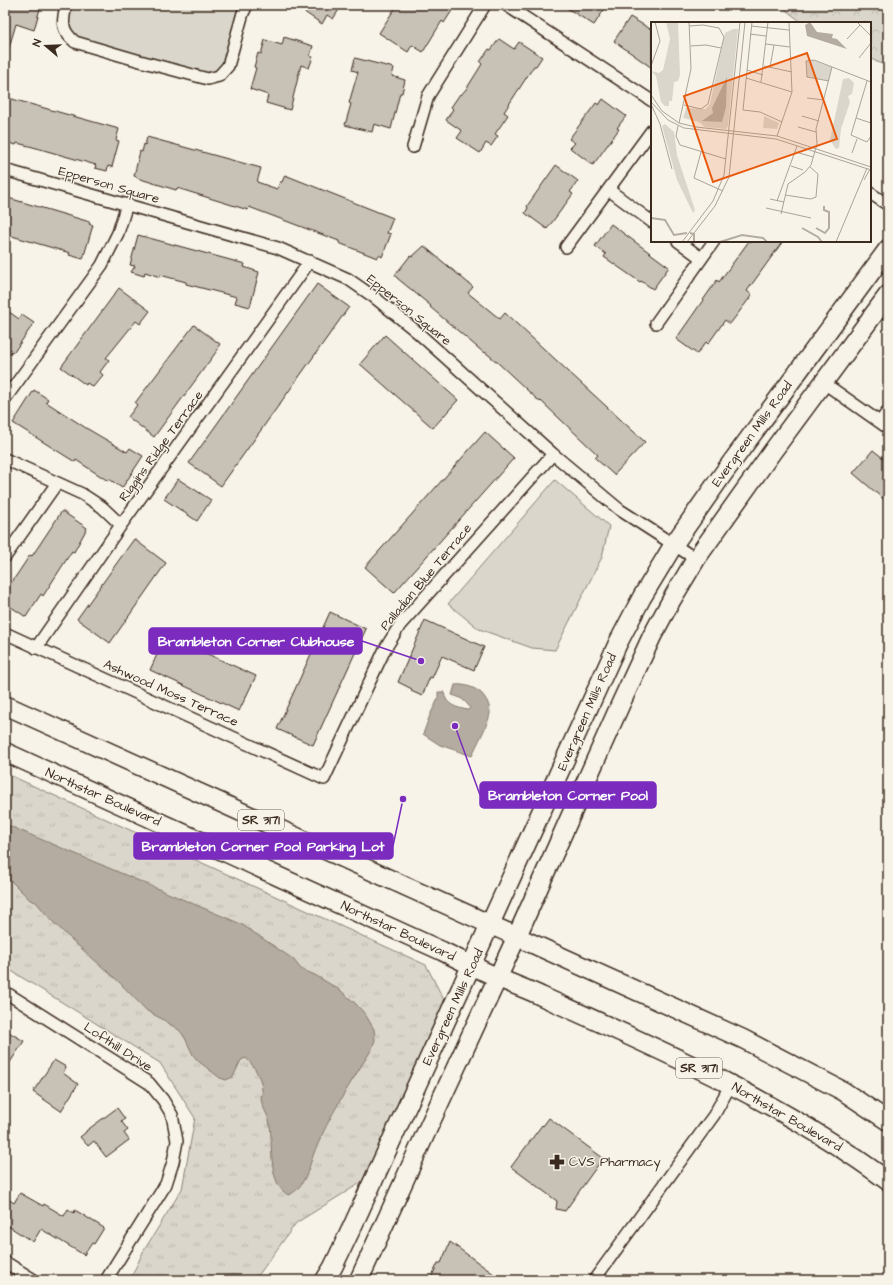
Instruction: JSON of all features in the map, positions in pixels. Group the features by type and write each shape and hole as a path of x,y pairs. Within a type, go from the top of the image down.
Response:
{"main road":[{"name":"Evergreen Mills Road","path":"331,1276 618,643 642,597 674,544 723,474 888,249"},
{"name":"Evergreen Mills Road","path":"359,1280 498,978 652,636 696,559 772,452 888,295"},
{"name":"SR 3171","path":"5,705 743,1039 843,1091 888,1121"},
{"name":"Northstar Boulevard","path":"5,752 731,1084 810,1129 868,1166 888,1181"}],"street":[{"path":"66,5 63,18 64,30 75,42 208,79 219,76 228,66 243,12 247,5"},
{"path":"413,147 428,96 485,5"},
{"path":"506,5 651,100"},
{"path":"566,247 651,131"},
{"name":"Epperson Square","path":"5,170 278,248 348,279 374,297 416,331 553,454 620,510 696,559"},
{"path":"609,190 651,221"},
{"path":"871,194 888,205"},
{"path":"5,399 9,384 102,265 118,233 127,204"},
{"path":"679,242 702,258"},
{"path":"656,323 713,242"},
{"name":"Riggins Ridge Terrace","path":"36,648 121,525 310,261"},
{"path":"824,383 884,425 888,411"},
{"name":"Palladian Blue Terrace","path":"324,779 384,649 400,625 553,454"},
{"path":"5,459 82,494 102,507 121,525"},
{"path":"5,556 57,483"},
{"name":"Ashwood Moss Terrace","path":"5,633 245,741 324,779"},
{"name":"Lofthill Drive","path":"5,992 149,1083 163,1100 172,1115 177,1141 173,1162 166,1184 106,1280"},
{"path":"594,1280 714,1115 731,1084"},
{"path":"5,1262 34,1280"}],"green space":[{"path":"66,5 247,5 228,66 214,78 75,42 63,18"},
{"path":"779,5 888,5 888,65 871,59 871,22 802,22"},
{"path":"555,480 609,526 602,557 555,650 532,648 479,629 448,604"},
{"path":"5,773 426,965 445,1002 362,1182 296,1223 255,1280 130,1280 143,1252 182,1189 195,1118 160,1063 5,967"}],"shaded area":[{"path":"455,685 469,686 475,689 485,697 489,707 489,718 472,756 440,745 423,734 438,699 438,692 444,692 447,700 452,705 468,710 470,708 467,703 452,695"},
{"path":"5,824 241,924 293,959 301,969 315,975 340,990 365,1014 374,1029 375,1040 372,1049 333,1113 320,1139 308,1171 302,1183 294,1192 288,1195 281,1189 276,1181 272,1160 269,1120 261,1099 262,1091 260,1081 257,1072 252,1065 246,1058 241,1060 233,1077 226,1080 220,1078 198,1061 179,1030 147,1011 117,980 51,920 36,902 30,900 5,875"}],"building":[{"path":"5,5 41,5 34,30 16,24 8,51 5,51"},
{"path":"294,5 342,5 333,19 327,15 322,24"},
{"path":"397,5 446,5 453,9 444,23 442,21 423,52 412,45 408,52 379,33"},
{"path":"562,5 607,5 594,25"},
{"path":"630,17 651,29 651,67 614,41"},
{"path":"284,37 313,46 310,56 313,57 309,68 301,65 290,110 266,103 268,95 250,89 256,68 254,67 258,53 261,54 265,40 282,45"},
{"path":"499,39 514,49 519,42 542,57 536,66 534,66 504,112 508,115 495,134 498,136 491,146 486,143 480,153 457,138 462,131 446,120 453,109 451,107 460,94 461,95 467,88 482,64 480,62 489,49 491,50"},
{"path":"355,58 394,68 392,76 405,80 402,93 400,93 391,129 374,124 372,132 345,125 351,104 349,103 358,72 352,70"},
{"path":"5,97 119,129 116,140 119,141 112,167 108,166 107,171 95,168 96,165 33,147 5,142"},
{"path":"603,99 626,116 617,128 619,129 593,165 570,148 575,143 569,139 596,103 599,105"},
{"path":"147,137 261,168 257,182 277,189 285,175 393,218 387,233 391,234 382,257 379,255 377,258 339,243 339,241 249,207 248,210 177,188 176,190 137,178 134,176 140,151 142,152"},
{"path":"556,165 578,181 570,192 573,194 547,229 525,213 528,208 527,206"},
{"path":"5,197 90,222 89,224 93,225 83,259 69,255 70,253 5,234"},
{"path":"611,224 669,267 653,289 641,281 640,282 604,257 606,254 595,246"},
{"path":"138,235 245,264 244,267 259,272 250,307 235,303 237,297 186,284 186,282 160,275 160,277 145,272 144,276 131,272 135,266 130,265"},
{"path":"748,242 782,242 747,291 752,295 730,324 725,320 708,344 706,342 697,354 676,339 717,280 719,282"},
{"path":"424,246 473,287 468,293 500,319 505,313 645,442 614,475 595,458 598,455 541,401 540,402 497,362 485,352 484,353 397,278 395,275 410,256 412,257"},
{"path":"317,284 349,307 221,486 189,463"},
{"path":"119,288 150,311 140,324 136,321 106,358 109,360 100,372 103,375 93,387 87,383 86,385 61,367"},
{"path":"5,309 19,319 22,315 34,323 14,352 12,351 5,359"},
{"path":"194,325 220,344 218,347 219,348 154,437 128,417 137,405 135,403"},
{"path":"385,335 458,400 433,428 360,364"},
{"path":"34,390 48,399 46,402 86,428 127,452 130,448 143,456 122,488 109,479 108,481 76,460 75,462 13,423"},
{"path":"485,432 514,458 394,593 365,567"},
{"path":"873,450 888,462 888,503 853,473"},
{"path":"178,479 211,500 197,521 164,499"},
{"path":"62,511 87,528 74,552 72,551 43,596 41,594 26,617 5,603 5,595 10,588 8,587 30,555 32,556"},
{"path":"134,539 166,563 110,643 77,619"},
{"path":"330,612 366,629 313,745 277,729"},
{"path":"425,620 484,647 474,670 442,656 432,678 430,677 422,696 411,691 412,689 398,682"},
{"path":"166,635 256,676 239,711 150,670"},
{"path":"5,1030 24,1041 5,1070"},
{"path":"54,1060 66,1067 63,1073 78,1084 61,1111 33,1092"},
{"path":"117,1108 125,1119 121,1121 128,1130 124,1133 129,1140 106,1157 94,1141 88,1146 80,1137"},
{"name":"CVS Pharmacy","path":"549,1118 603,1158 565,1211 556,1209 557,1201 511,1167 542,1125 543,1126"},
{"path":"20,1193 43,1206 44,1204 64,1216 68,1209 74,1213 75,1210 104,1228 94,1244 92,1243 84,1255 41,1229 33,1242 5,1224 5,1197 14,1203"},
{"path":"450,1242 502,1280 430,1280 438,1263 441,1263"}],"place":[{"name":"Brambleton Corner Clubhouse","path":"421,661"},
{"name":"Brambleton Corner Pool","path":"455,726"},
{"name":"Brambleton Corner Pool Parking Lot","path":"403,799"},
{"name":"CVS Pharmacy","path":"557,1162"}]}
